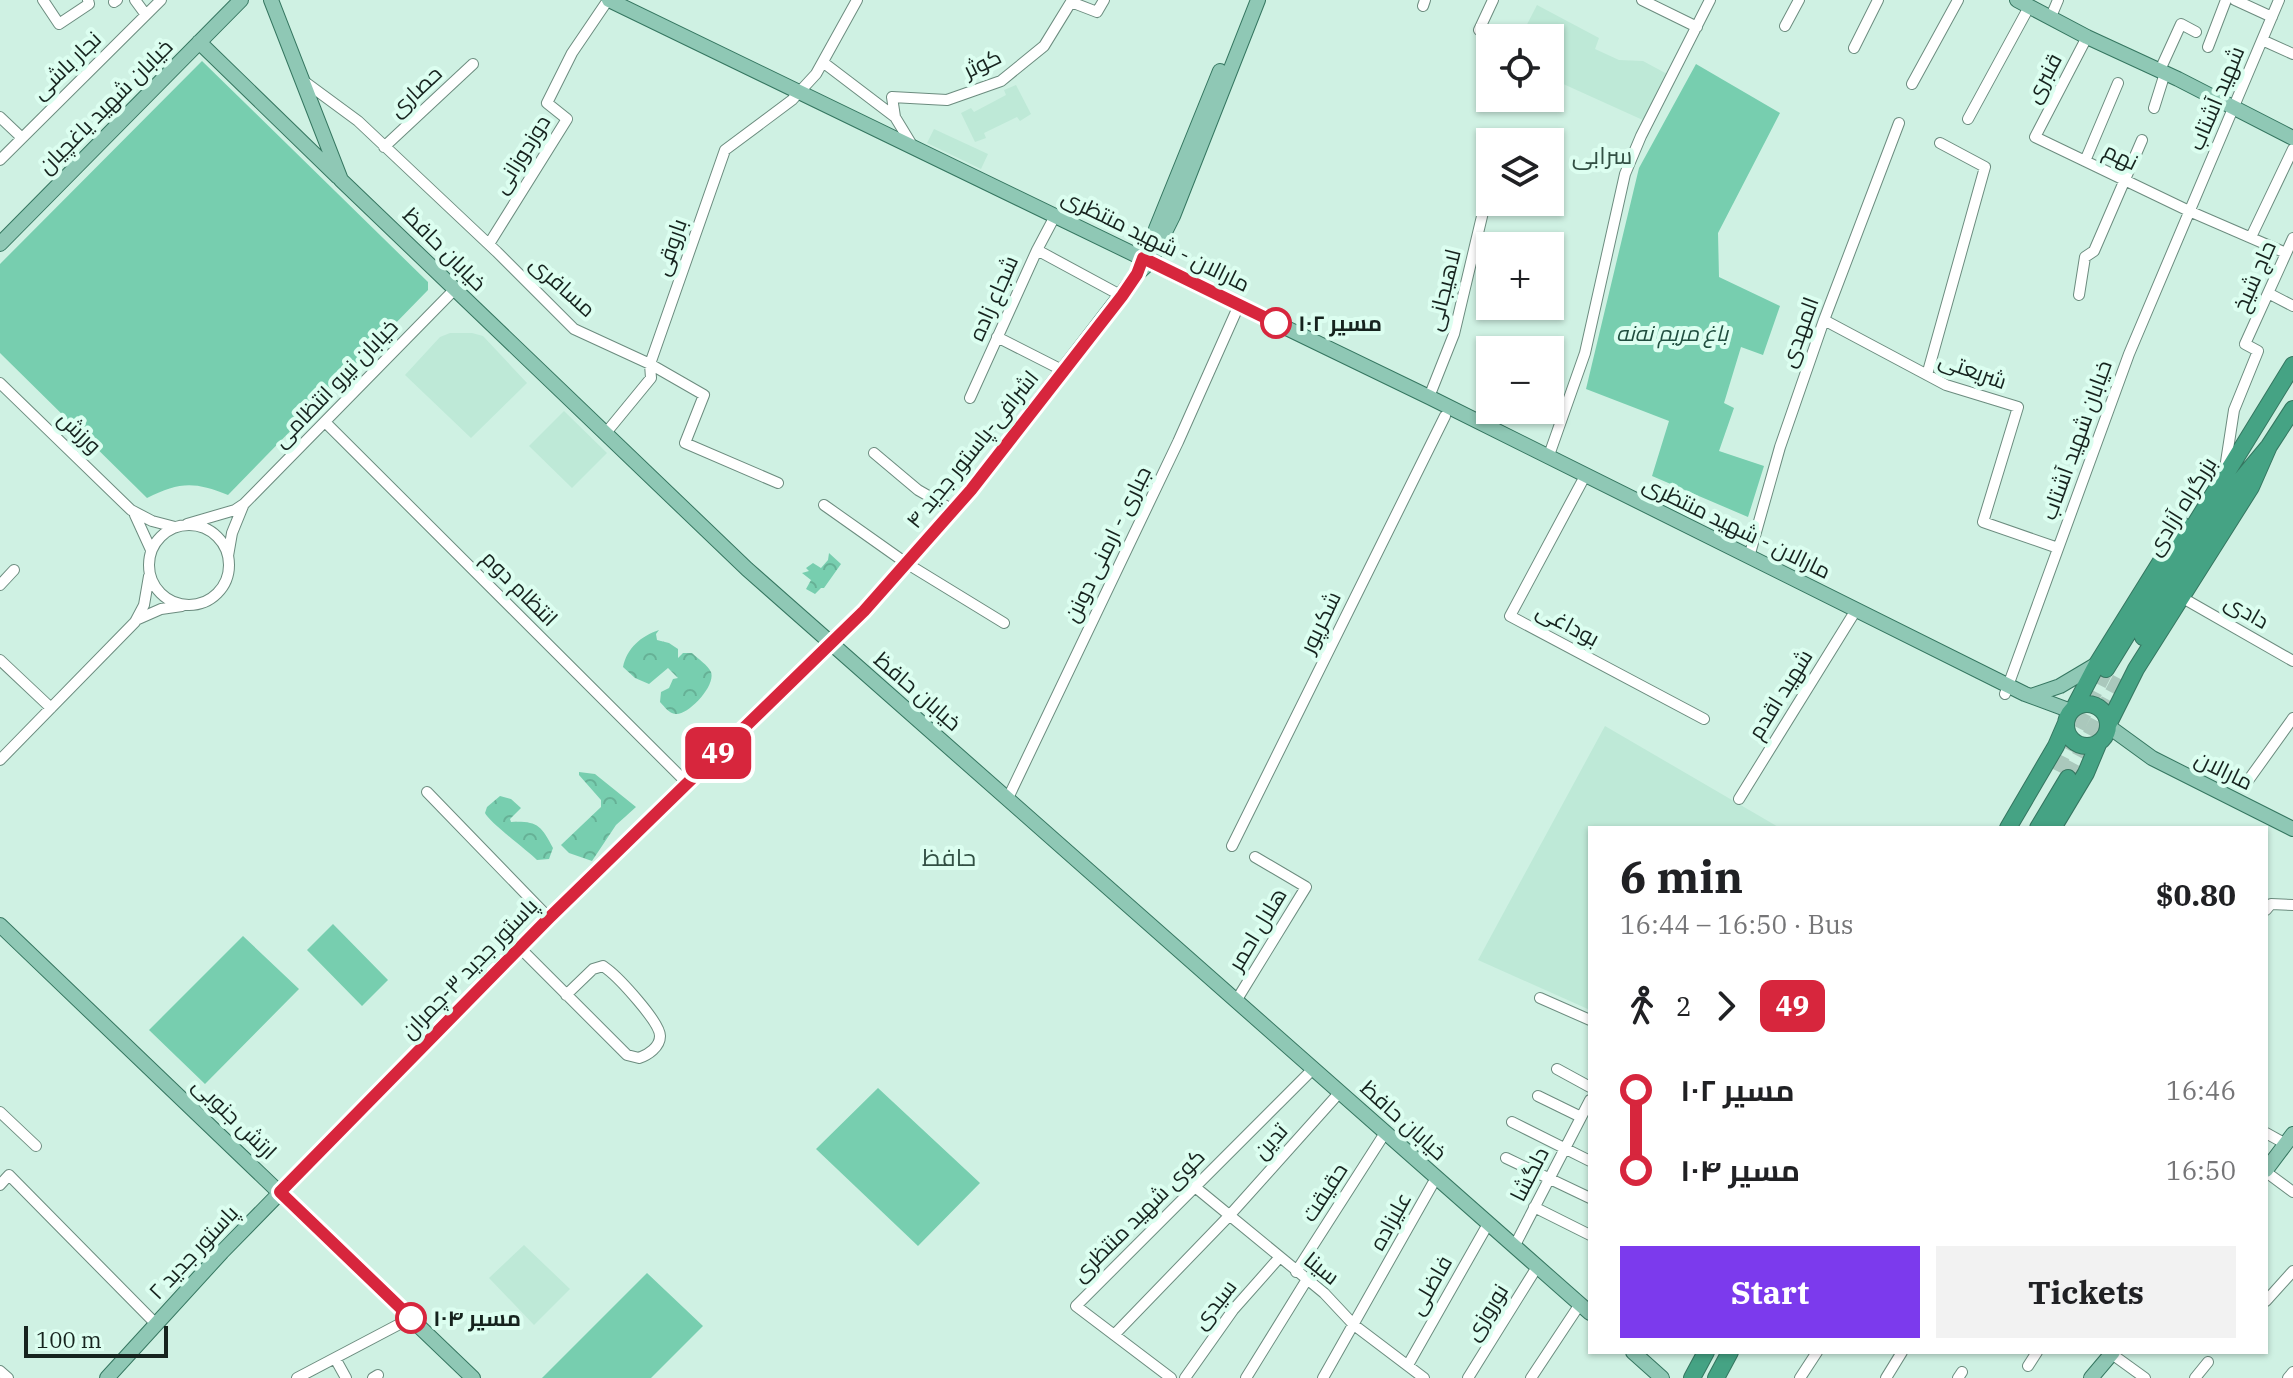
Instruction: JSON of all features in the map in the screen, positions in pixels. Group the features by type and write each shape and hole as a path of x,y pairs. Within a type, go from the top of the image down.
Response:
{"highway":[{"name":"بزرگراه آزادی","path":"2108,670 2293,365"},
{"name":"بزرگراه آزادی","path":"2108,670 2293,409"},
{"path":"2009,826 2056,746 2087,684 2108,670 2147,581 2226,462 2250,434"},
{"path":"2054,826 2136,669 2251,487 2269,446"},
{"path":"2087,684 2092,694 2102,701 2121,701"},
{"path":"2085,704 2096,706 2105,714 2104,733 2088,746 2076,743 2068,734 2071,714 2085,704"},
{"path":"2056,746 2067,744 2077,747 2090,762"},
{"path":"2021,826 2061,774 2039,826"},
{"path":"1692,1378 1705,1354"},
{"path":"1716,1378 1729,1354"}],"main road":[{"name":"خیابان شهید یاغچیان","path":"0,244 240,0"},
{"name":"خیابان حافظ","path":"271,0 341,180 700,526 1585,1309"},
{"path":"1146,260 1248,0"},
{"path":"1146,260 1173,216 1258,0"},
{"name":"مارالان - شهید منتظری","path":"606,3 799,92 1429,397 1856,610 2006,690 2031,696 2071,714"},
{"path":"2023,3 2293,138"},
{"path":"199,42 341,180"},
{"name":"اشرافی-پاستور جدید ۴","path":"832,645 953,510 1122,296 1146,260"},
{"name":"پاستور جدید ۳-چمران","path":"280,1192 549,918 832,645"},
{"path":"2031,696 2108,670"},
{"name":"مارالان","path":"2104,733 2293,829"},
{"name":"ارتش جنوبی","path":"0,925 473,1378"},
{"path":"2268,1168 2289,1139"},
{"name":"پاستور جدید ۲","path":"107,1378 280,1192"},
{"path":"1635,1354 1662,1378"},
{"path":"2091,1378 2110,1354"}],"street":[{"path":"43,0 59,24 89,4 88,0"},
{"path":"135,0 146,15"},
{"name":"نجار باشی","path":"0,160 161,0"},
{"name":"باروقی","path":"605,434 651,378 650,364 725,150 792,100 824,63 857,0"},
{"name":"کوثر","path":"895,117 892,97 947,100 1001,81 1044,46 1071,2 1097,12 1104,0"},
{"path":"1482,24 1493,0"},
{"path":"1642,0 1697,27"},
{"path":"1548,458 1585,353 1625,174 1710,0"},
{"path":"1785,26 1799,0"},
{"path":"1854,48 1878,0"},
{"path":"1912,84 1958,0"},
{"path":"2050,19 2058,0"},
{"path":"2208,47 2226,0"},
{"path":"2235,0 2272,17"},
{"name":"شهید آشتاب","path":"2189,211 2279,0"},
{"name":"دوزدوزانی","path":"489,244 567,119 547,103 572,53 606,3"},
{"path":"1968,119 2023,3"},
{"path":"2154,108 2162,72 2181,24 2196,32"},
{"name":"قنبری","path":"2035,137 2087,37"},
{"path":"2262,40 2293,54"},
{"path":"824,63 895,117 913,147"},
{"name":"حصاری","path":"384,147 473,64"},
{"name":"مسافری","path":"300,78 358,121 574,329 650,364 704,395 685,443 778,483"},
{"path":"2085,161 2118,83"},
{"path":"0,117 21,137"},
{"name":"المهدی","path":"1749,557 1780,447 1824,320 1899,123"},
{"name":"نهم","path":"2035,137 2189,211 2286,253"},
{"path":"2079,295 2085,257 2094,251 2142,140"},
{"path":"1927,375 1985,167 1940,143"},
{"path":"2251,237 2293,149"},
{"name":"خیابان شهید آشتاب","path":"2006,690 2129,354 2189,211"},
{"name":"شجاع زاده","path":"970,398 1055,216"},
{"name":"لاهیجانی","path":"1429,397 1454,334 1482,216"},
{"name":"حاج شیخ","path":"2226,462 2234,410 2258,351 2245,344 2293,238"},
{"path":"1037,250 1122,296"},
{"name":"خیابان نیرو انتظامی","path":"181,526 235,510 244,504 454,290"},
{"path":"2268,293 2293,306"},
{"name":"جباری - ارمنی دونن","path":"1008,798 1178,442 1239,305"},
{"name":"شریعتی","path":"1824,320 1946,385 2018,407 1983,522 2058,548"},
{"path":"997,337 1064,371"},
{"name":"ورزش","path":"0,383 131,510 143,528 151,550"},
{"name":"شکرپور","path":"1232,846 1445,416"},
{"name":"انتظام دوم","path":"325,422 687,783"},
{"path":"874,453 918,490 953,510"},
{"name":"بوداغی","path":"1585,476 1510,616 1704,719"},
{"name":"خیابان نیرو انتظامی","path":"228,557 232,533 244,504"},
{"path":"824,505 906,563 1004,623"},
{"name":"ورزش","path":"131,510 152,521 181,526"},
{"path":"0,760 135,622 144,605 151,550 157,540 181,526 209,530 218,537 228,557 226,579 220,589 202,603 161,609 135,622"},
{"path":"0,585 14,570"},
{"path":"149,572 159,592 169,599 190,605"},
{"name":"دادی","path":"2181,597 2293,661"},
{"name":"شهید اقدم","path":"1739,799 1856,610"},
{"path":"0,660 51,708"},
{"path":"2247,782 2293,718"},
{"path":"427,792 549,918"},
{"name":"هلال احمر","path":"1236,1001 1306,887 1255,857"},
{"path":"2268,908 2271,904 2293,905"},
{"path":"520,948 566,995 627,1055 639,1058 657,1046 660,1036 656,1024 603,966 593,969 566,995"},
{"path":"1540,998 1588,1019"},
{"name":"کوی شهید منتظری","path":"1171,1378 1076,1306 1314,1068"},
{"path":"1557,1069 1588,1086"},
{"name":"تدین","path":"1229,1216 1340,1092"},
{"path":"1538,1096 1584,1121"},
{"path":"0,1112 36,1146"},
{"name":"دلگشا","path":"1514,1247 1564,1148 1584,1121"},
{"path":"1512,1122 1588,1160"},
{"name":"حقیقت","path":"1296,1272 1385,1133"},
{"path":"2268,1134 2289,1139"},
{"path":"1506,1158 1588,1197"},
{"path":"2268,1173 2293,1192"},
{"path":"0,1185 9,1175 156,1324"},
{"name":"علیزاده","path":"1323,1378 1436,1178"},
{"name":"سینا","path":"1195,1187 1324,1293 1354,1325 1410,1371 1424,1378"},
{"path":"1534,1207 1588,1234"},
{"path":"1114,1335 1229,1216"},
{"name":"فاضلی","path":"1410,1371 1488,1224"},
{"name":"سیدی","path":"1185,1378 1233,1310 1279,1258"},
{"name":"نوروزی","path":"1468,1378 1537,1267"},
{"path":"2268,1299 2293,1271"},
{"path":"1246,1378 1306,1281"},
{"path":"1531,1378 1585,1309"},
{"path":"297,1378 411,1318"},
{"path":"1800,1378 1816,1354"},
{"path":"1886,1378 1901,1354"},
{"path":"2028,1366 2036,1354"},
{"path":"2112,1354 2145,1378"},
{"path":"336,1360 346,1378"},
{"path":"2195,1378 2208,1362"},
{"path":"0,1371 8,1378"},
{"path":"2288,1378 2293,1372"}],"shaded area":[{"path":"1537,5 1599,38 1595,49 1619,60 1643,61 1669,75 1645,121 1564,84 1564,24 1527,24"},
{"path":"1016,85 1031,114 1020,121 1017,117 984,133 986,138 975,142 961,113 971,108 974,112 1006,95 1004,90"},
{"path":"934,129 988,154 981,169 927,143"},
{"path":"450,333 483,336 527,383 471,438 405,375 440,337"},
{"path":"564,411 607,453 572,488 529,446"},
{"path":"1605,726 1777,826 1588,826 1588,1009 1478,960"},
{"path":"524,1245 570,1289 534,1325 489,1278"}],"green space":[{"path":"202,61 428,282 428,290 228,495 206,487 187,485 147,498 0,353 0,264"},
{"name":"باغ مریم نه‌نه","path":"1696,64 1780,113 1718,233 1719,277 1780,306 1763,355 1741,347 1724,403 1734,408 1719,451 1764,466 1748,517 1652,476 1669,421 1586,389 1639,168"},
{"path":"829,553 841,564 824,588 815,594 806,589 811,580 802,573 809,571 806,568 813,563 821,568 828,560"},
{"path":"659,630 657,640 678,649 678,658 683,653 692,653 711,672 705,692 694,705 681,713 667,710 660,702 661,692 669,688 673,679 678,678 668,668 649,684 635,678 623,667 636,644"},
{"path":"579,772 595,774 636,807 616,825 592,861 569,853 561,845 601,807 601,800"},
{"path":"500,796 511,799 521,808 510,819 511,822 533,824 545,834 553,848 549,859 537,860 488,817 485,813 487,807"},
{"path":"333,924 388,980 362,1006 307,950"},
{"path":"243,936 299,989 205,1084 149,1030"},
{"path":"878,1088 980,1183 918,1246 816,1149"},
{"path":"647,1273 703,1326 651,1378 542,1378"}],"tunnel":[{"path":"2055,770 2106,669"},
{"path":"2068,778 2121,677"}],"bus line":[{"name":"49","path":"411,1318 280,1192 549,918 864,611 971,490 1122,296 1137,274 1143,258 1276,323"}],"place":[{"name":"مسیر ۱۰۲","path":"1276,323"},
{"name":"مسیر ۱۰۴","path":"411,1318"}],"district":[{"name":"سرابی","path":"1602,156"},
{"name":"حافظ","path":"949,858"}]}
